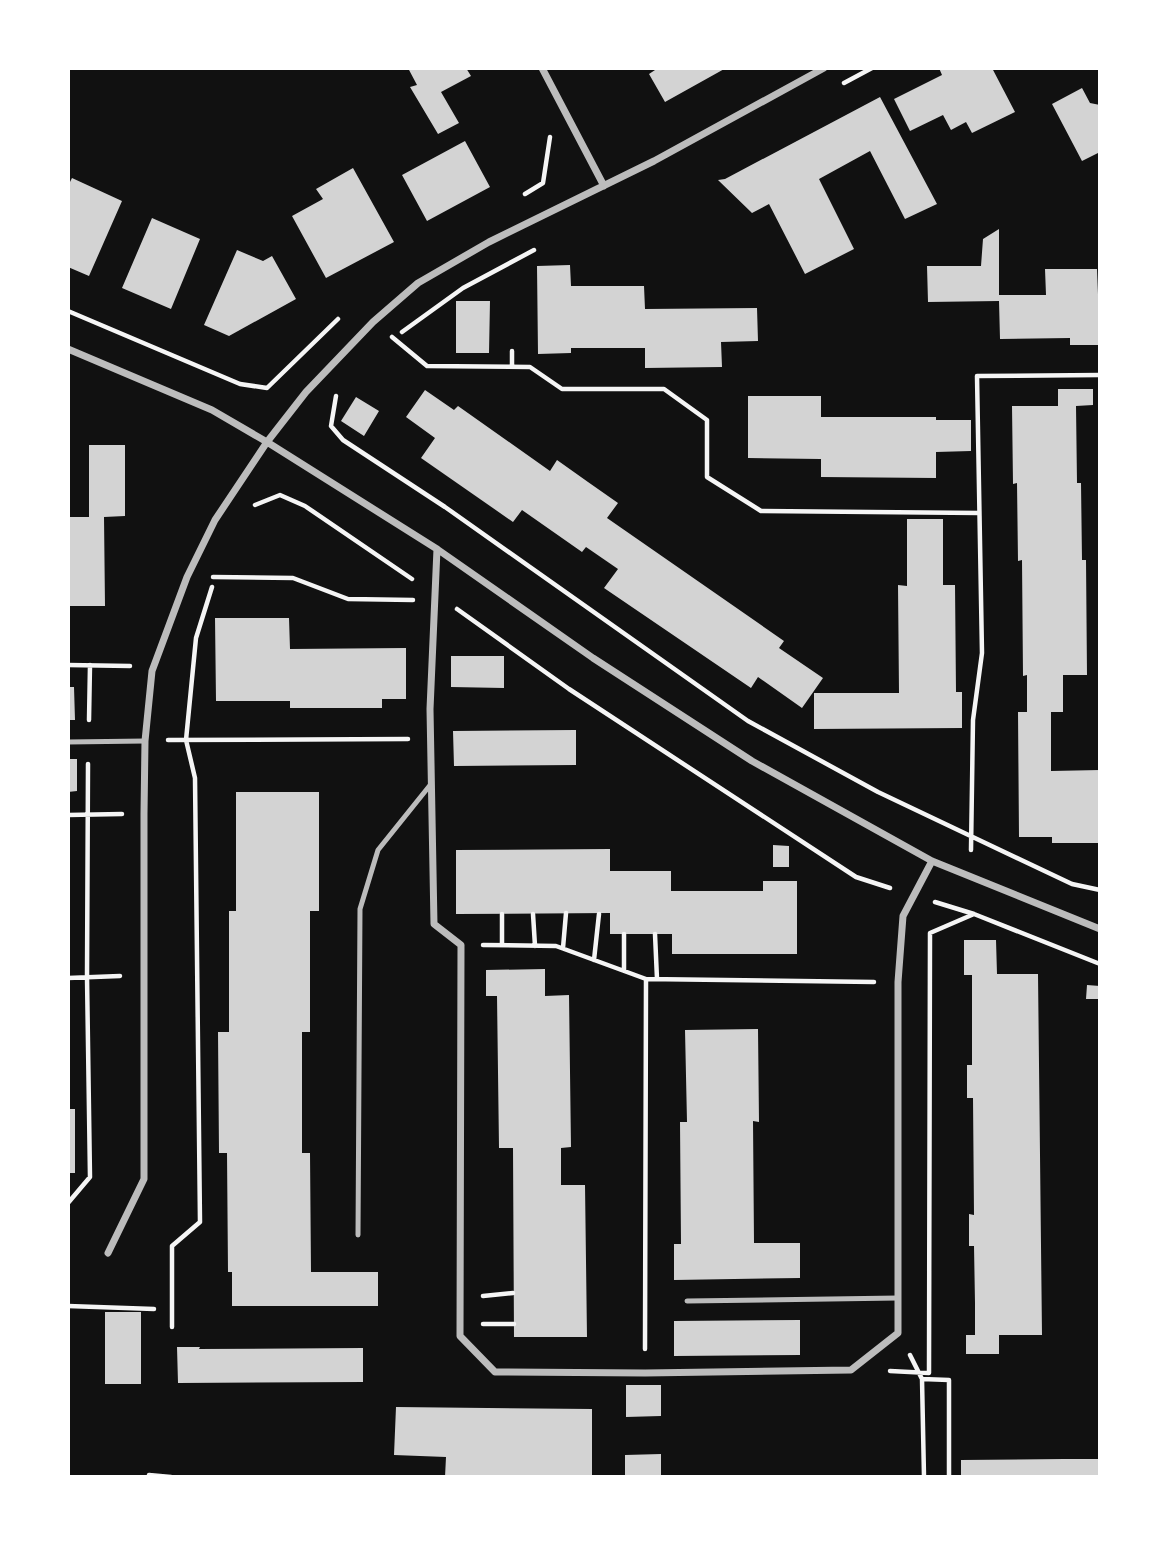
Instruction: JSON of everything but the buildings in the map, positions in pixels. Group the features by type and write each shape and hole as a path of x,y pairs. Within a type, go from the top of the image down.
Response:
{"street":[{"path":"542,68 604,186"},
{"path":"108,1254 144,1179 145,741 152,671 187,577 215,520 267,442 306,393 373,322 418,283 489,242 604,186 824,68"},
{"path":"68,349 212,410 267,442 438,549 593,658 752,761 932,861 1100,929"},
{"path":"438,549 430,739 434,924 461,945 460,1336 495,1372 851,1370 898,1333 898,982 903,915 932,861"}],"lane":[{"path":"68,742 145,741"},
{"path":"358,1235 360,909 378,850 431,784"},
{"path":"687,1301 898,1298"}],"path":[{"path":"834,88 872,68"},
{"path":"520,197 543,183 551,129"},
{"path":"393,339 463,288 545,244"},
{"path":"68,311 240,384 267,388 344,314"},
{"path":"373,322 427,366 530,367 562,389 664,389 707,420 707,477 761,511 979,513"},
{"path":"512,351 512,366"},
{"path":"971,876 973,720 982,653 977,376 1100,375"},
{"path":"336,394 331,426 343,440 445,506 748,721 878,792 971,837 1072,884 1100,890"},
{"path":"254,506 280,495 305,506 569,689 856,877 974,914 1100,964"},
{"path":"172,1327 172,1246 200,1222 195,778 186,740 196,638 215,577 222,565"},
{"path":"187,577 293,578 348,599 435,597"},
{"path":"68,665 132,666 152,671"},
{"path":"68,1203 90,1177 87,815 90,665"},
{"path":"145,741 430,739"},
{"path":"68,815 144,814"},
{"path":"563,948 566,913"},
{"path":"502,914 502,945"},
{"path":"533,914 535,946"},
{"path":"594,960 599,914"},
{"path":"851,1370 929,1373 930,933 974,914"},
{"path":"624,934 624,970"},
{"path":"655,934 657,979"},
{"path":"461,945 556,946 646,979 898,982"},
{"path":"68,978 143,975"},
{"path":"645,1373 646,979"},
{"path":"68,1306 154,1309"},
{"path":"898,1333 922,1379 924,1477"},
{"path":"922,1379 949,1380 949,1477"},
{"path":"149,1475 171,1477"}]}
